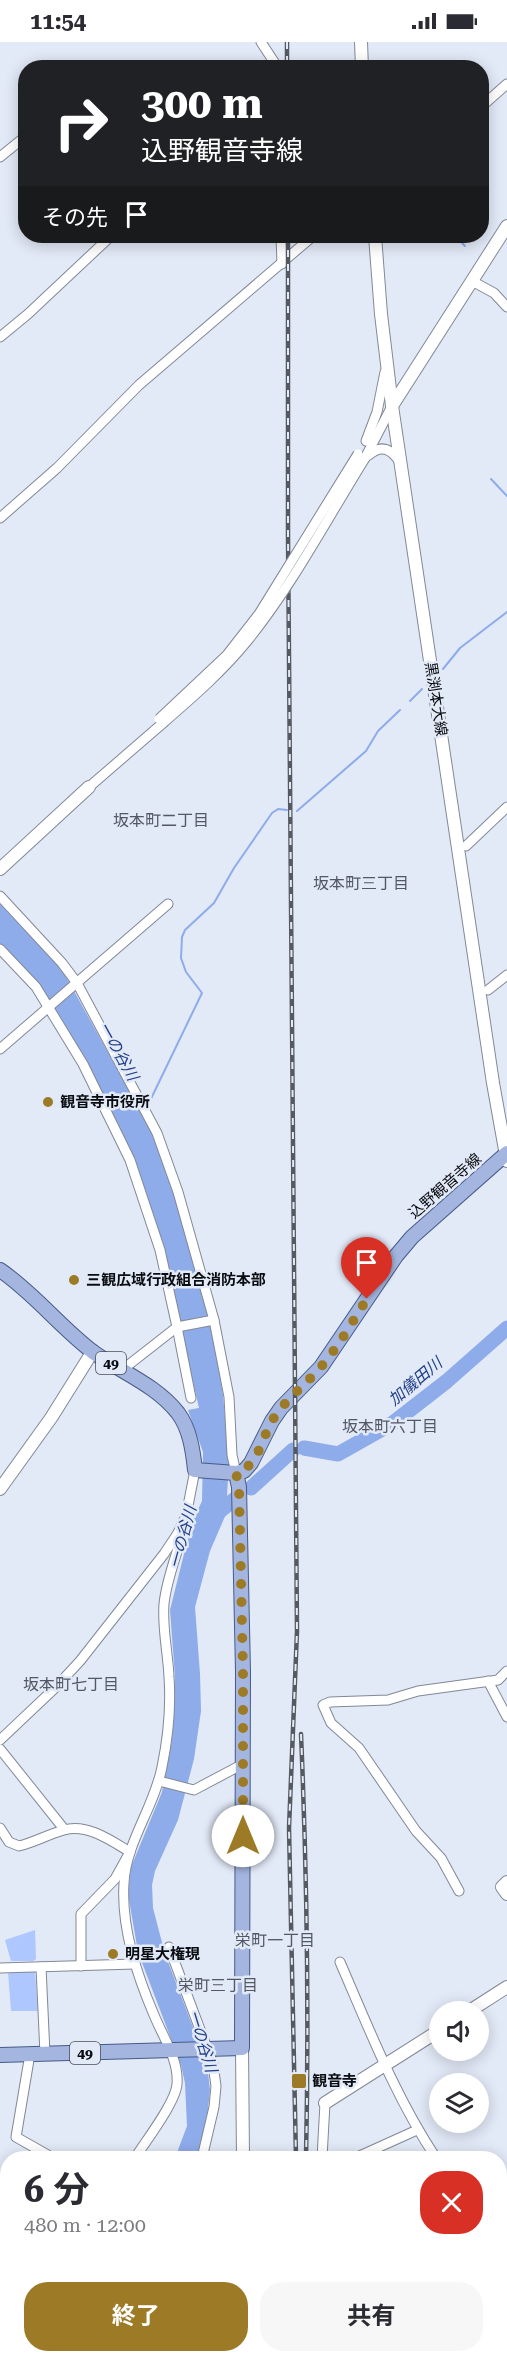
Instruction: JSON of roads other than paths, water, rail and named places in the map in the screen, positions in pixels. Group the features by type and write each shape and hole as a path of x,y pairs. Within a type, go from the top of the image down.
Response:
{"main road":[{"path":"361,42 362,60"},
{"path":"392,406 507,226"},
{"name":"黒渕本大線","path":"376,243 386,363 400,464 493,1083 507,1156"},
{"path":"0,869 89,787"},
{"name":"込野観音寺線","path":"233,1473 244,1471 251,1463 281,1408 321,1367 396,1256 412,1237 507,1156"},
{"name":"49","path":"0,1270 93,1351 154,1391 180,1415 187,1430 198,1470"},
{"path":"0,1489 51,1418 93,1351"},
{"path":"198,1470 233,1473 239,1487 243,1672 243,2151"},
{"path":"507,1882 502,1887 507,1894"},
{"path":"485,2001 507,1987"},
{"path":"326,2103 429,2037"},
{"name":"49","path":"0,2055 242,2048"}],"street":[{"path":"261,42 273,60"},
{"path":"489,99 507,84"},
{"path":"0,157 18,142"},
{"path":"0,337 104,243"},
{"path":"282,243 282,264"},
{"path":"0,518 57,468 139,385 305,243"},
{"path":"472,281 494,293 507,307"},
{"path":"161,721 207,685 248,641 291,578 361,456 377,412 386,363"},
{"path":"366,441 392,406"},
{"path":"89,787 161,721 227,655 275,592 361,456 382,427 392,406"},
{"path":"382,427 389,424 396,435"},
{"path":"361,456 378,449 386,449 393,452 400,464"},
{"path":"466,846 507,807"},
{"path":"0,896 62,963 77,983 157,1133 178,1192 214,1320 229,1397 233,1473"},
{"path":"0,1050 168,904"},
{"path":"0,949 36,987 49,1008 83,1064 130,1160 160,1250 191,1398"},
{"path":"488,990 507,975"},
{"path":"122,1370 177,1327 214,1320"},
{"path":"0,1740 80,1661 178,1533 198,1470"},
{"path":"139,2151 168,2106 177,2085 175,2063 135,1964 124,1904 125,1868 163,1766 170,1678 164,1604 180,1542 178,1533"},
{"path":"459,1891 441,1858 416,1831 359,1748 331,1723 323,1705 330,1702 388,1700 418,1691 498,1680 507,1671"},
{"path":"488,1681 507,1718"},
{"path":"0,1749 64,1829"},
{"path":"159,1781 194,1790 243,1764"},
{"path":"0,1828 9,1842 19,1846 64,1829 79,1828 104,1836 130,1852"},
{"path":"81,1966 81,1914 115,1879 130,1852"},
{"path":"169,1947 213,2064 216,2086 210,2132 204,2151"},
{"path":"340,1962 385,2065 417,2130 431,2151"},
{"path":"0,1968 135,1964"},
{"path":"41,1967 45,2054"},
{"path":"30,2054 16,2137 41,2151"},
{"path":"323,2151 326,2103"},
{"path":"371,2151 417,2130"}],"waterway":[{"path":"462,243 465,246"},
{"path":"491,479 507,496"},
{"path":"443,669 460,648 507,612"},
{"path":"410,701 422,689"},
{"path":"297,811 366,751 378,731 400,710"},
{"path":"147,1107 202,993 186,972 181,958 182,937 185,930 214,903 234,868 272,813 278,809 287,810"},
{"name":"加儀田川","path":"304,1448 338,1454 393,1423 447,1381 507,1328"},
{"name":"加儀田川","path":"251,1488 293,1450"},
{"name":"加儀田川","path":"210,1519 235,1499"}],"railway":[{"path":"287,42 287,60"},
{"path":"288,243 288,536 297,1631 289,1828 296,2151"},
{"path":"301,1734 307,1946 306,2151"}],"place":[{"name":"観音寺市役所","path":"48,1102"},
{"name":"三観広域行政組合消防本部","path":"74,1280"},
{"name":"明星大権現","path":"113,1954"},
{"name":"観音寺","path":"299,2081"}],"district":[{"name":"坂本町二丁目","path":"161,820"},
{"name":"坂本町三丁目","path":"361,883"},
{"name":"坂本町六丁目","path":"390,1426"},
{"name":"坂本町七丁目","path":"71,1684"},
{"name":"栄町一丁目","path":"275,1940"},
{"name":"栄町三丁目","path":"218,1985"}],"water label":[{"name":"一の谷川","path":"119,1051"},
{"name":"一の谷川","path":"182,1537"},
{"name":"一の谷川","path":"203,2041"}]}
